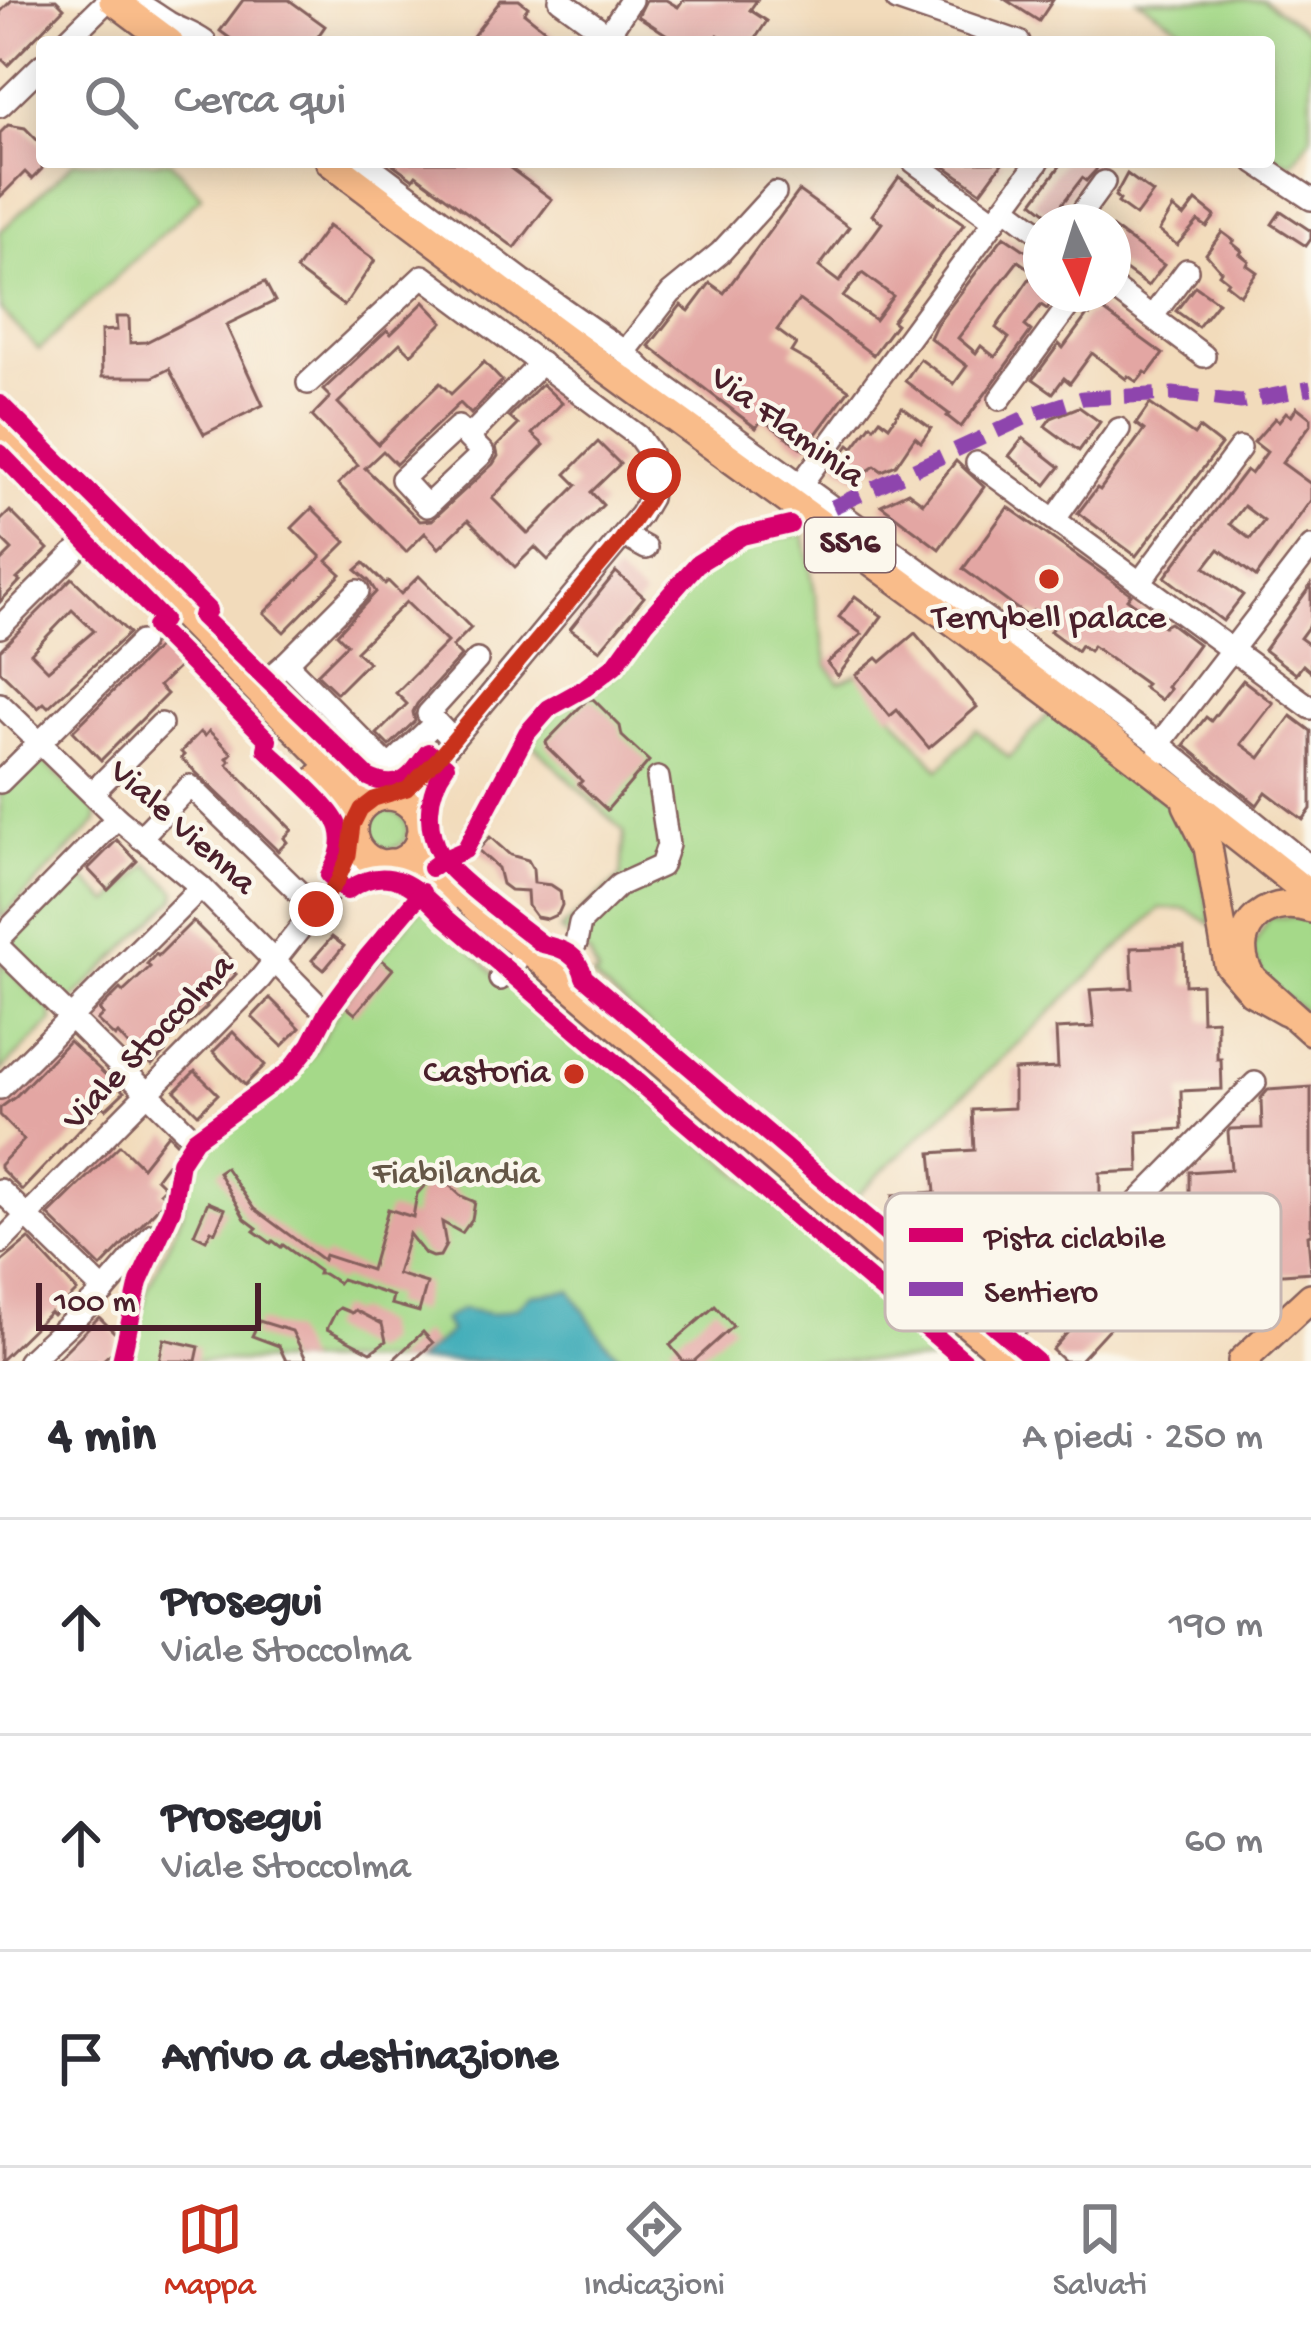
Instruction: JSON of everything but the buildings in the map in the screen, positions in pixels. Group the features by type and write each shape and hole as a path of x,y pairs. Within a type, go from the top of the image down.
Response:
{"main road":[{"path":"110,0 183,36"},
{"name":"Via Flaminia","path":"339,168 580,335 1306,883"},
{"path":"0,429 351,785 412,807 435,865 502,932 553,970 885,1259"},
{"path":"0,453 336,792 350,811 360,850 374,861 421,877 508,970 885,1268"},
{"name":"Via Flaminia","path":"1170,784 1199,825 1208,847 1228,964 1252,992 1286,1011"},
{"path":"353,829 361,809 379,798"},
{"path":"387,863 409,856 420,830"},
{"name":"Via Flaminia","path":"1311,909 1288,903 1268,908 1252,921 1244,940 1247,971 1311,1031"},
{"path":"1242,1361 1271,1347 1294,1325 1311,1298"},
{"path":"965,1331 997,1356"},
{"path":"968,1331 997,1356"}],"street":[{"path":"71,36 110,0"},
{"path":"124,0 141,3 173,26 185,28 188,36"},
{"path":"560,0 609,36"},
{"path":"614,36 631,0"},
{"path":"898,0 1002,36"},
{"path":"0,106 36,71"},
{"name":"Via Flaminia","path":"372,168 580,335 626,352 644,371 1160,744 1306,883"},
{"path":"924,168 1023,225"},
{"path":"801,484 1034,168"},
{"path":"1264,168 1311,199"},
{"path":"1088,204 1104,182"},
{"path":"626,352 671,293 720,253 775,193"},
{"path":"1152,317 1187,270"},
{"path":"308,383 423,276 638,436 650,453 654,475 650,498 625,536 454,740 407,789 379,798"},
{"path":"1131,301 1204,356"},
{"path":"1000,399 1064,312"},
{"path":"468,438 541,364"},
{"path":"1055,519 1119,429"},
{"path":"1140,582 1240,448"},
{"path":"977,463 1311,708"},
{"path":"625,536 646,548"},
{"path":"1170,784 1160,744 1311,547"},
{"path":"0,627 74,554"},
{"path":"256,689 358,591"},
{"path":"0,782 141,642"},
{"path":"454,740 428,714 478,660"},
{"path":"286,663 389,767 436,722"},
{"name":"Viale Vienna","path":"0,704 117,818 201,887 316,1003"},
{"path":"92,793 161,724"},
{"path":"420,830 422,802 437,759"},
{"path":"553,970 576,944 580,923 619,885 662,866 668,845 658,778"},
{"path":"140,838 190,786 316,909"},
{"path":"0,938 117,818"},
{"name":"Viale Stoccolma","path":"0,1243 274,963 337,882 349,855 353,829"},
{"name":"Viale Stoccolma","path":"337,882 387,863"},
{"path":"0,1088 201,887"},
{"path":"0,948 190,1135"},
{"path":"1151,1193 1255,1083"},
{"path":"0,1190 104,1291"},
{"path":"29,1361 104,1291 153,1234"},
{"path":"997,1356 1021,1331"}],"green space":[{"path":"1138,0 1263,0 1311,33 1311,137 1293,163 1275,157 1275,36 1194,36"},
{"path":"68,168 176,168 202,196 39,350 0,309 0,232"},
{"path":"804,533 828,666 839,682 858,673 939,770 976,729 1009,758 1050,712 1183,818 1194,836 1212,925 1186,909 1160,909 852,1200 592,977 598,975 590,955 560,930 621,877 624,832 531,743 555,712 624,667 652,625 708,567 753,543"},
{"path":"35,760 44,762 96,812 97,822 0,919 0,794"},
{"path":"388,811 402,816 407,830 402,844 388,849 374,844 369,830 374,816"},
{"path":"148,864 176,891 175,899 71,1001 60,1000 9,947 9,936 76,871 110,903"},
{"name":"Fiabilandia","path":"425,902 504,984 511,979 885,1297 885,1331 925,1331 960,1361 130,1361 147,1289 182,1214 185,1175 193,1157 292,1081 342,1004"},
{"path":"1270,917 1311,917 1311,1016 1266,983 1251,949"},
{"path":"0,962 51,1010 52,1021 0,1072"}],"water":[{"path":"570,1290 623,1361 416,1361 450,1332 443,1320 462,1309 492,1314 518,1307 530,1295"}],"marked path":[{"path":"833,507 1033,414 1083,398 1173,394 1241,402 1311,388"}],"cycle path":[{"path":"0,404 208,610 201,616 368,777 389,783 404,780 428,752 446,766 430,811 432,834 448,866 542,944 574,958 584,977 885,1233"},
{"path":"0,453 163,620"},
{"path":"431,868 465,850 527,733 549,708 615,665 697,564 742,536 790,525"},
{"path":"155,627 268,740 266,749 335,820 340,847 329,875 347,891 362,882 388,878 424,896 885,1293"},
{"path":"121,1361 139,1282 172,1209 180,1162 195,1139 289,1071 367,957 422,892"},
{"path":"930,1331 965,1361"},
{"path":"1001,1331 1036,1361"}],"place":[{"name":"Terrybell palace","path":"1049,579"},
{"name":"Castoria","path":"574,1074"}],"route":[{"path":"316,909 337,882 361,809 374,799 407,789 437,759 618,544 650,498 654,475"}]}
